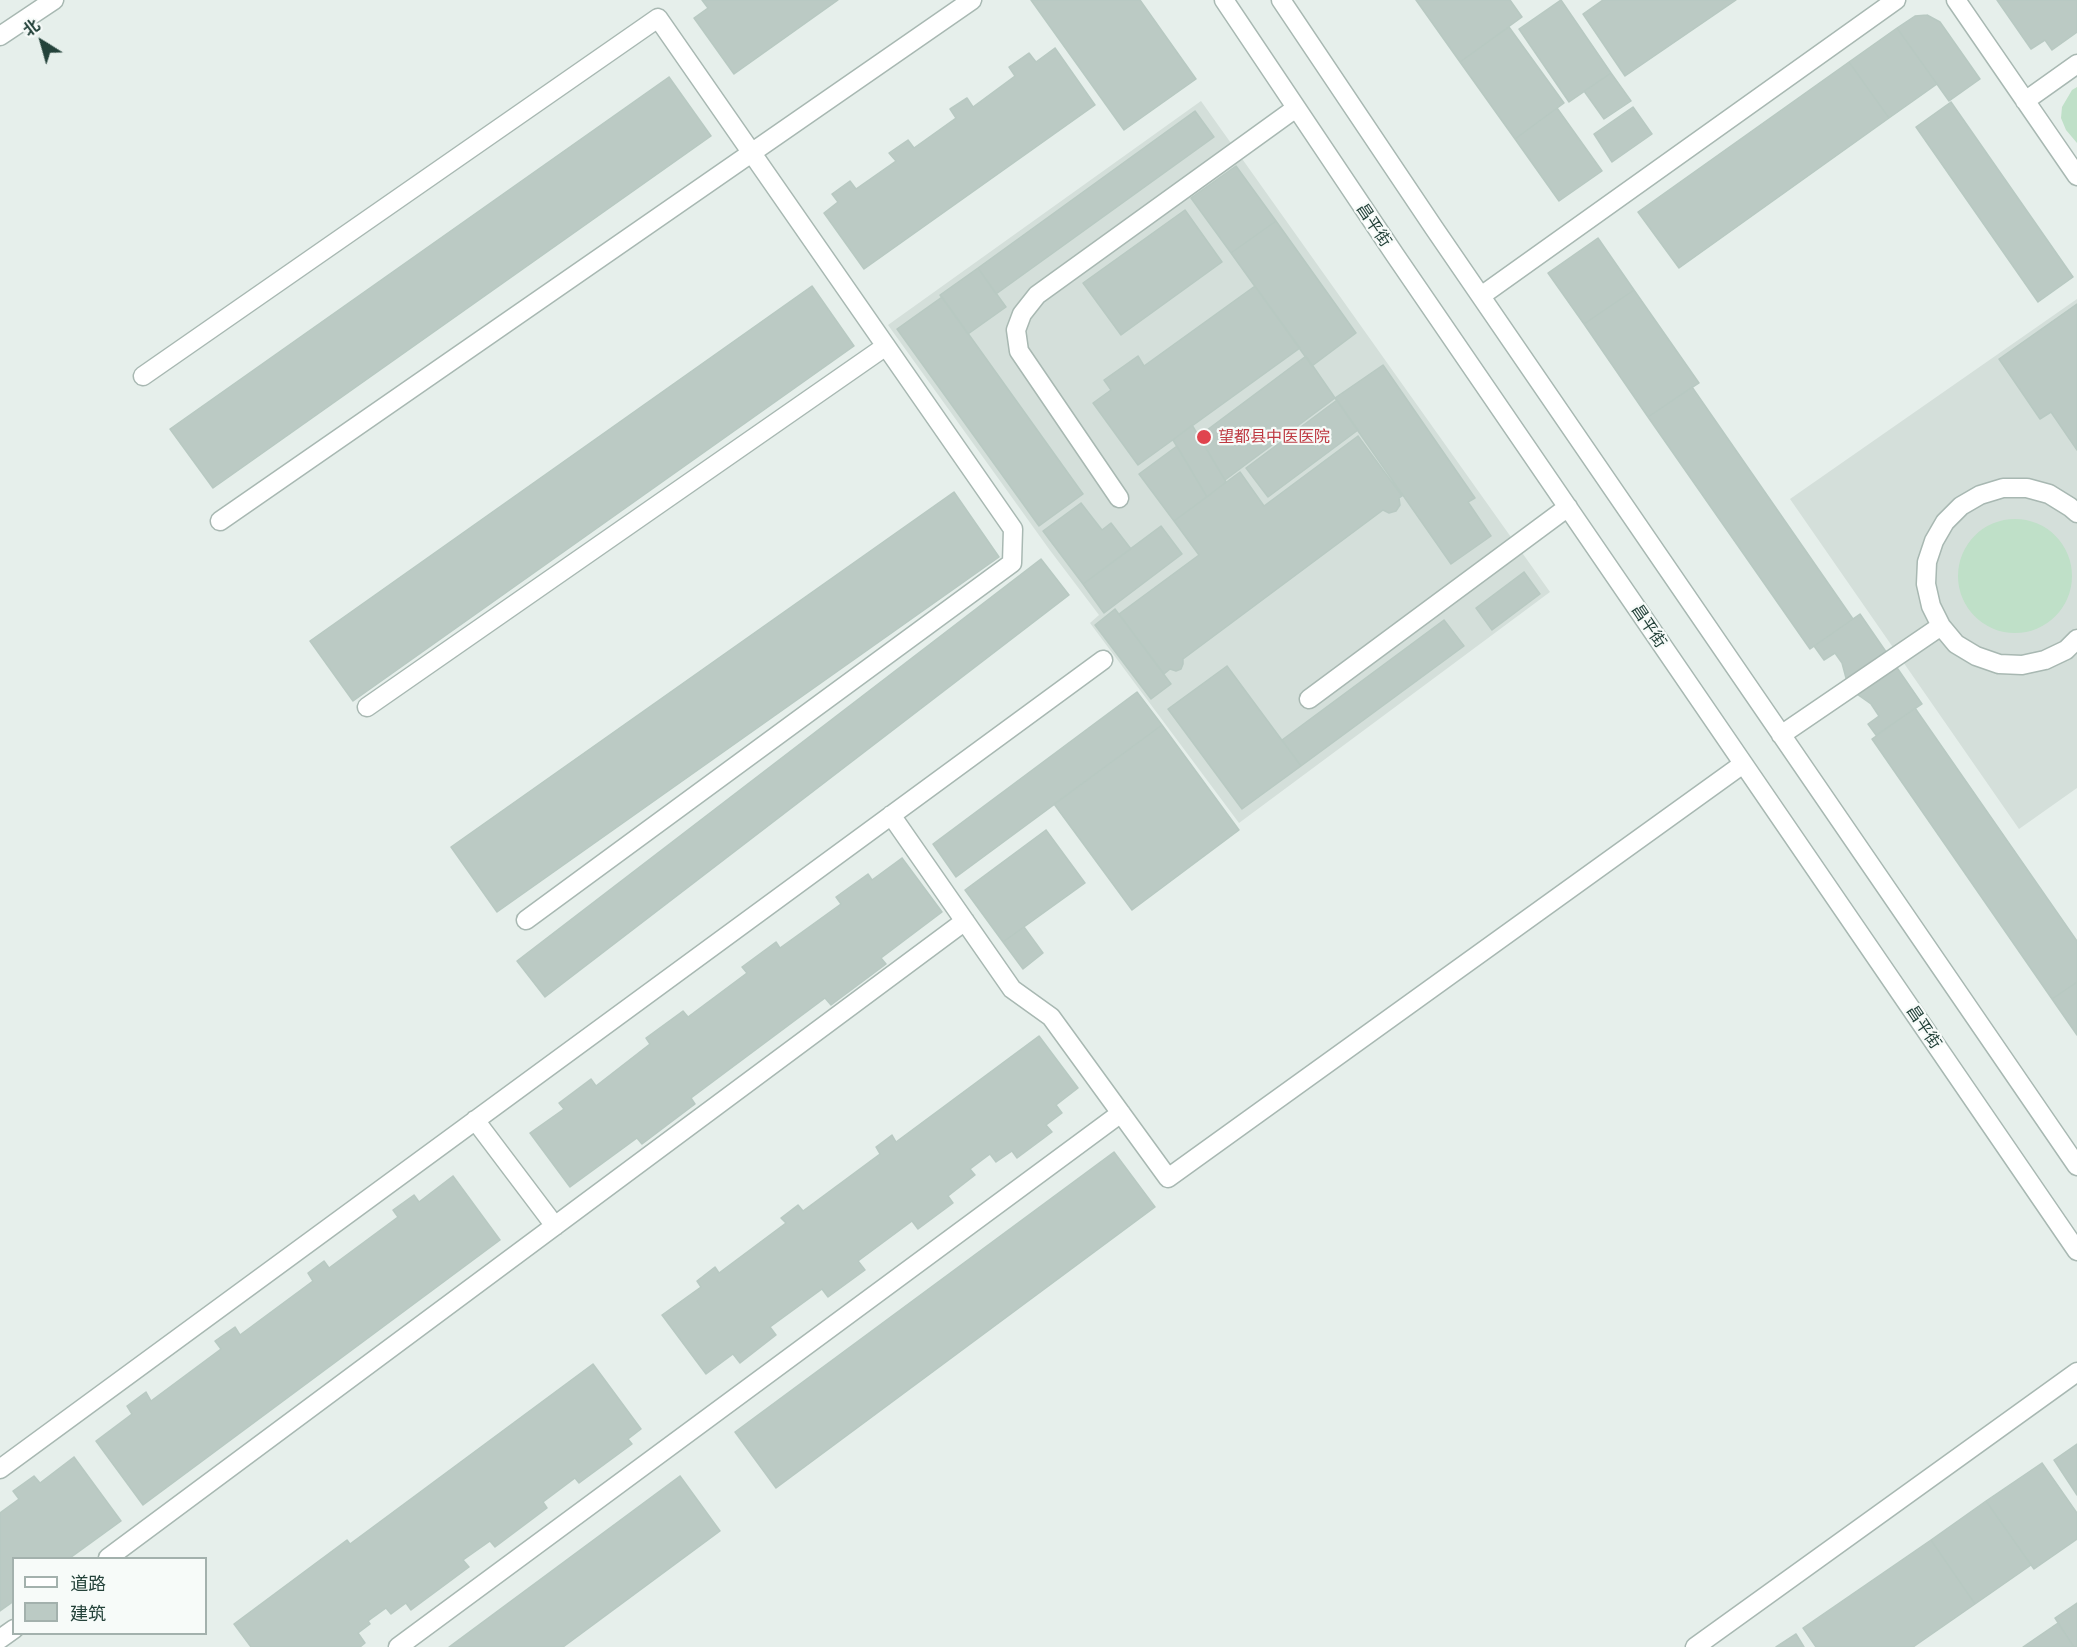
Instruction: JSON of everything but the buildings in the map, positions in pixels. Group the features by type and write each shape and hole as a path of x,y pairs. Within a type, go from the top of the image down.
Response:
{"street":[{"path":"0,36 54,0"},
{"path":"220,521 972,0"},
{"name":"昌平街","path":"1224,0 2077,1251"},
{"path":"1281,0 2077,1166"},
{"path":"1481,296 1896,0"},
{"path":"1956,0 2077,176"},
{"path":"143,376 658,18 1013,529 1012,563 526,920"},
{"path":"2025,101 2077,64"},
{"path":"1119,498 1019,351 1016,330 1022,314 1037,295 1296,108"},
{"path":"367,707 886,346"},
{"path":"2077,513 2049,494 2027,488 2003,488 1980,495 1961,506 1945,522 1934,541 1927,562 1926,584 1931,606 1941,626 1956,644 1976,656 1999,664 2022,665 2045,660 2066,650 2077,639"},
{"path":"1309,699 1568,507"},
{"path":"1781,735 1941,626"},
{"path":"0,1469 1103,660"},
{"path":"891,815 1012,989 1052,1017 1168,1178 1743,764"},
{"path":"109,1557 965,921"},
{"path":"398,1647 1121,1113"},
{"path":"476,1120 555,1226"},
{"path":"1695,1647 2077,1372"}],"shaded area":[{"name":"望都县中医医院","path":"1201,101 1550,592 1239,823 1090,623 1099,615 888,325"},
{"path":"2077,299 2077,788 2019,829 1790,499"}],"green space":[{"path":"2077,87 2077,143 2066,130 2061,118 2062,107 2072,90"},
{"path":"2015,519 2037,524 2055,536 2067,554 2072,576 2067,598 2055,616 2037,628 2015,633 1993,628 1975,616 1963,598 1958,576 1963,554 1975,536 1993,524"}],"place":[{"name":"望都县中医医院","path":"1204,437"}]}
